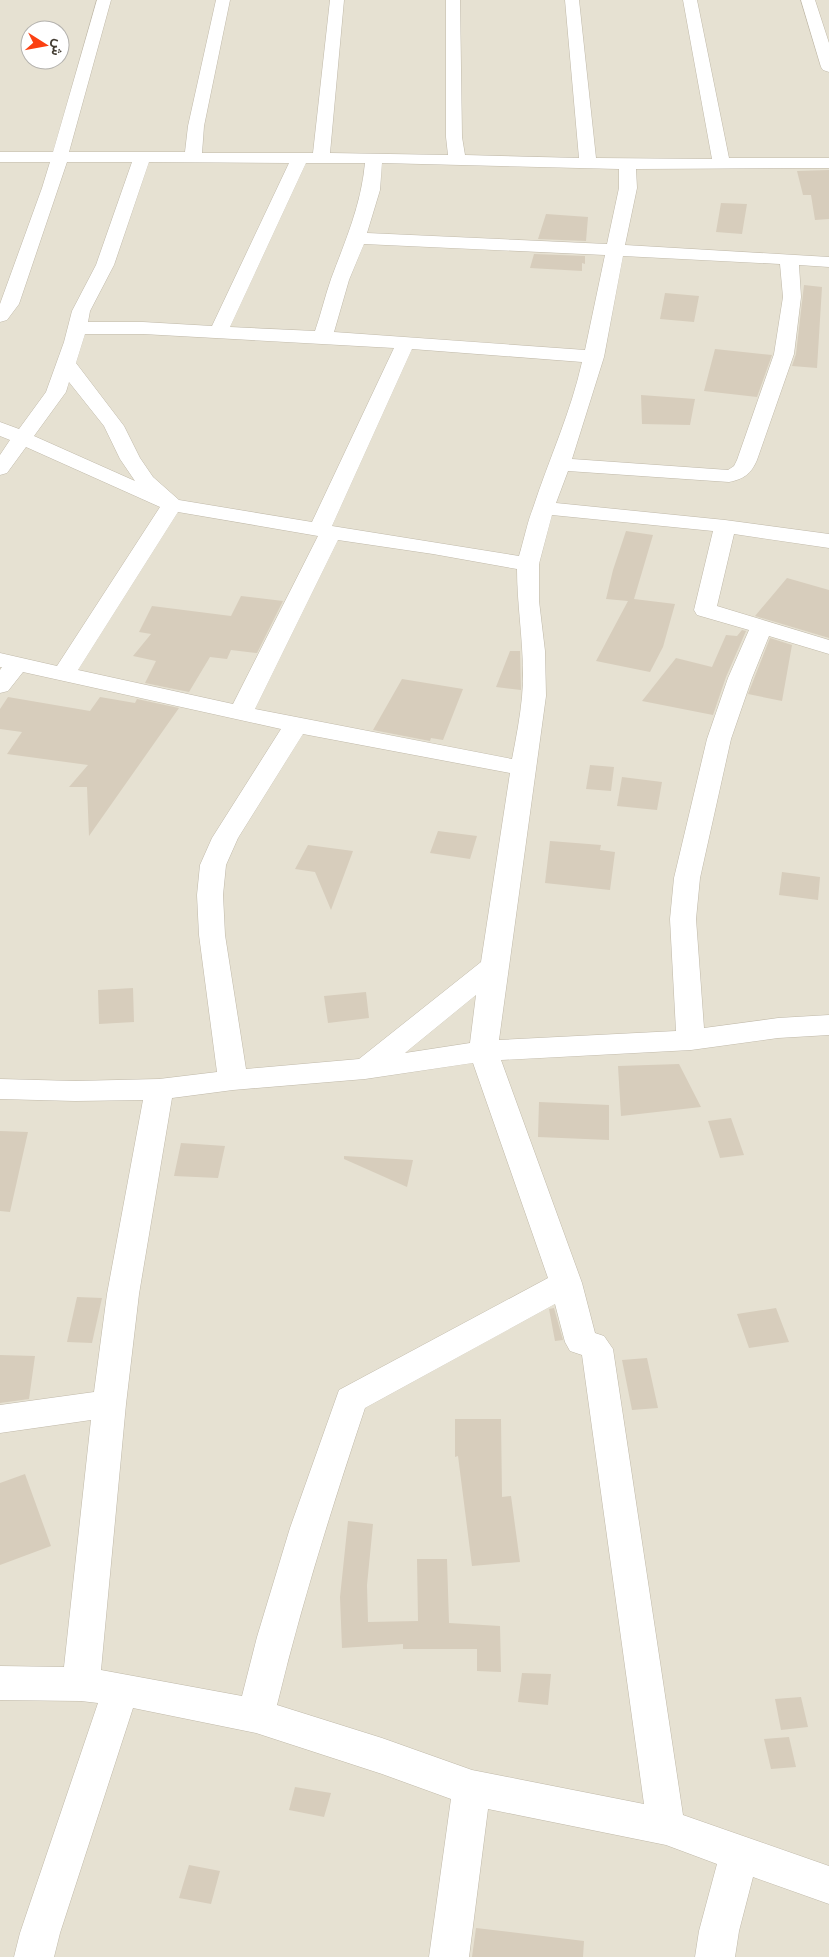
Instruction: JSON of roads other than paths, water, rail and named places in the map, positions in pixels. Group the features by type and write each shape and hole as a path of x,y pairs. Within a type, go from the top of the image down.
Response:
{"street":[{"path":"0,316 10,304 61,157 104,0"},
{"path":"193,157 196,126 223,0"},
{"path":"322,158 337,0"},
{"path":"453,0 454,137 457,160"},
{"path":"572,0 588,163"},
{"path":"690,0 721,162"},
{"path":"808,0 829,67"},
{"path":"0,157 374,158 627,164 721,162 829,163"},
{"path":"0,469 56,392 67,364 81,311 105,265 142,157"},
{"path":"218,333 300,158"},
{"path":"322,337 340,280 358,238 371,190 374,158"},
{"path":"627,164 628,188 594,357 560,464 543,508 528,564 528,601 533,651 534,696 522,768 483,1051 566,1283 581,1342 593,1345 597,1350 666,1827"},
{"path":"358,238 829,262"},
{"path":"560,464 729,476 739,472 747,460 784,354 792,297 789,259"},
{"path":"78,328 143,328 322,337 594,357"},
{"path":"240,713 325,531 406,342"},
{"path":"67,364 83,388 97,402 114,426 130,459 146,481 172,505"},
{"path":"0,428 172,505 528,564"},
{"path":"63,675 172,505"},
{"path":"543,508 725,526 829,541"},
{"path":"725,526 704,608 708,613 829,647"},
{"path":"691,1040 683,919 687,878 719,739 740,678 761,628"},
{"path":"0,686 9,662 296,725 522,768"},
{"path":"233,1080 212,935 210,895 213,865 225,838 296,725"},
{"path":"365,1069 494,966"},
{"path":"0,1089 75,1091 159,1089 233,1080 365,1069 483,1051 691,1040 778,1028 829,1025"},
{"path":"81,1684 109,1404 123,1294 159,1089"},
{"path":"256,1716 275,1637 307,1528 351,1400 566,1283"},
{"path":"0,1419 109,1404"},
{"path":"0,1683 81,1684 121,1688 256,1716 382,1756 472,1788 666,1827 829,1885"},
{"path":"34,1957 40,1933 121,1688"},
{"path":"449,1957 472,1788"},
{"path":"715,1957 719,1931 739,1854"}]}
